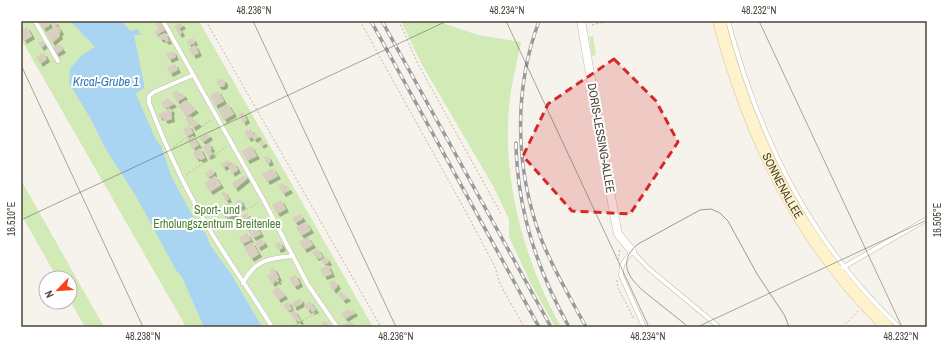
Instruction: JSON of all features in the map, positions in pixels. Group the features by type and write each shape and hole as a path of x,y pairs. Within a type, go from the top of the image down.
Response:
{"street":[{"name":"DORIS-LESSING-ALLEE","path":"581,21 618,234 632,251"},
{"name":"SONNENALLEE","path":"719,21 745,106 774,173 801,221 887,327"}],"lane":[{"path":"35,21 58,61"},
{"path":"163,21 264,200 293,256 323,309 336,327"},
{"path":"728,21 754,104 782,171 840,269 898,327"},
{"path":"193,75 154,92 149,96 149,103 181,178 210,230 272,327"},
{"path":"840,269 927,219"},
{"path":"644,327 620,276 622,265 632,251 648,268 720,327"},
{"path":"243,283 259,263 293,256"}],"path":[{"path":"206,21 381,327"},
{"path":"360,21 470,219 495,267 500,284 524,327"},
{"path":"399,21 418,64 501,214"},
{"path":"592,25 608,21"},
{"path":"168,150 217,116"},
{"path":"181,178 232,144"},
{"path":"210,230 264,200"},
{"path":"292,327 323,309"},
{"path":"843,327 860,309"}],"highlighted area":[{"path":"614,59 656,101 678,142 630,214 572,211 523,156 548,104"}],"green space":[{"name":"Sport- und Erholungszentrum Breitenlee","path":"21,21 199,21 373,327 186,327 21,39"},
{"path":"401,21 437,21 478,35 521,42 511,90 508,121 508,151 511,182 525,242 535,271 547,300 561,327 555,327 531,284 509,237 509,219 493,186 421,63"},
{"path":"593,36 596,55 592,56 589,37"},
{"path":"21,180 72,270 52,270 21,214"},
{"path":"78,281 104,327 85,327 75,310 78,310"}],"water":[{"name":"Krcal-Grube 1","path":"70,21 121,21 131,31 138,29 141,35 134,35 144,88 136,94 156,140 161,146 172,178 191,213 206,234 210,245 231,274 262,327 204,327 182,277 176,270 137,198 104,146 92,121 69,83 70,69 81,56 95,47"}],"building":[{"path":"39,21 48,21 50,25 43,29"},
{"path":"55,21 57,25 54,27 52,23"},
{"path":"160,21 165,30 156,35 154,33 158,28 156,24"},
{"path":"181,23 183,26 179,28 182,33 179,35 174,26"},
{"path":"58,26 61,32 59,33 60,36 52,43 46,33"},
{"path":"27,27 32,36 24,41 21,36 21,30"},
{"path":"165,33 169,41 166,42 158,36"},
{"path":"193,38 195,43 189,46 187,41"},
{"path":"42,41 45,45 41,48 38,43"},
{"path":"59,44 63,50 56,54 53,48"},
{"path":"195,45 199,53 193,56 189,49"},
{"path":"173,51 176,57 169,60 166,54"},
{"path":"44,53 47,59 40,64 36,57"},
{"path":"175,64 178,70 170,74 167,68"},
{"path":"219,79 223,79 225,83 223,87 219,87 217,85 217,81"},
{"path":"177,90 180,95 182,93 185,97 177,102 172,93"},
{"path":"218,91 224,101 215,106 210,96"},
{"path":"168,98 174,104 165,109 161,103"},
{"path":"186,100 196,110 186,117 178,106"},
{"path":"228,104 234,114 224,120 218,110"},
{"path":"170,108 172,111 172,119 165,121 162,117 160,118 158,115 165,111 167,114 166,110"},
{"path":"243,112 247,120 243,123 239,114"},
{"path":"190,116 199,124 193,128 185,119"},
{"path":"189,125 193,133 187,137 183,130"},
{"path":"248,129 249,131 251,129 254,135 257,134 259,137 254,140 252,137 248,139 244,131"},
{"path":"208,134 210,137 203,142 200,139 201,137"},
{"path":"193,136 199,145 193,149 187,140"},
{"path":"263,141 265,143 261,146 259,143"},
{"path":"209,143 212,149 210,150 213,154 208,157 203,146"},
{"path":"251,146 257,156 247,161 241,151"},
{"path":"200,148 205,158 201,160 198,158 196,159 193,153"},
{"path":"268,156 271,162 267,164 264,158"},
{"path":"228,160 230,164 223,168 221,164"},
{"path":"234,163 238,170 232,174 228,166"},
{"path":"273,168 278,176 267,182 262,174"},
{"path":"213,169 214,174 208,178 205,173"},
{"path":"245,175 247,179 235,189 232,183"},
{"path":"215,176 221,185 210,192 204,183"},
{"path":"283,183 286,188 288,187 290,190 283,194 278,186"},
{"path":"224,191 229,199 226,201 221,193"},
{"path":"240,199 243,206 238,208 235,202"},
{"path":"281,200 286,209 277,214 272,205"},
{"path":"229,203 235,214 226,219 219,209"},
{"path":"247,213 251,221 246,224 242,216"},
{"path":"300,214 303,219 295,223 292,218"},
{"path":"306,222 311,230 301,236 296,227"},
{"path":"255,224 261,234 253,238 247,229"},
{"path":"247,233 251,240 242,244 239,238"},
{"path":"308,237 313,245 304,250 299,242"},
{"path":"262,239 265,244 258,248 255,243"},
{"path":"252,242 259,254 251,259 244,247"},
{"path":"280,242 283,248 278,250 275,244"},
{"path":"318,249 323,257 319,259 318,257 316,258 312,252"},
{"path":"326,257 329,262 324,265 321,260"},
{"path":"328,265 332,274 324,277 320,269"},
{"path":"274,268 279,281 277,282 275,280 272,284 267,276 271,273 270,270"},
{"path":"296,275 300,284 294,287 289,278"},
{"path":"335,281 338,286 333,291 329,282"},
{"path":"278,287 285,296 278,300 272,291"},
{"path":"341,292 348,298 343,301 338,294"},
{"path":"300,298 303,303 294,308 292,303"},
{"path":"288,301 292,309 289,311 283,306"},
{"path":"310,301 316,310 312,312 311,309 308,311 304,305"},
{"path":"348,309 350,312 353,310 355,313 345,319 341,314"},
{"path":"294,310 301,321 295,321 290,313"},
{"path":"325,321 330,327 325,327 322,323"},
{"path":"350,321 354,327 342,326"}],"tram line":[{"path":"688,327 635,283 627,268 627,261 630,252 638,244 700,210 711,209 720,213 728,221 757,274 785,316 789,327"}],"railway":[{"path":"371,21 539,327"},
{"path":"382,21 551,327"},
{"path":"539,21 525,75 521,103 522,159 526,187 542,241 563,285 586,327"},
{"path":"516,143 520,191 531,238 547,283 569,327"}]}
